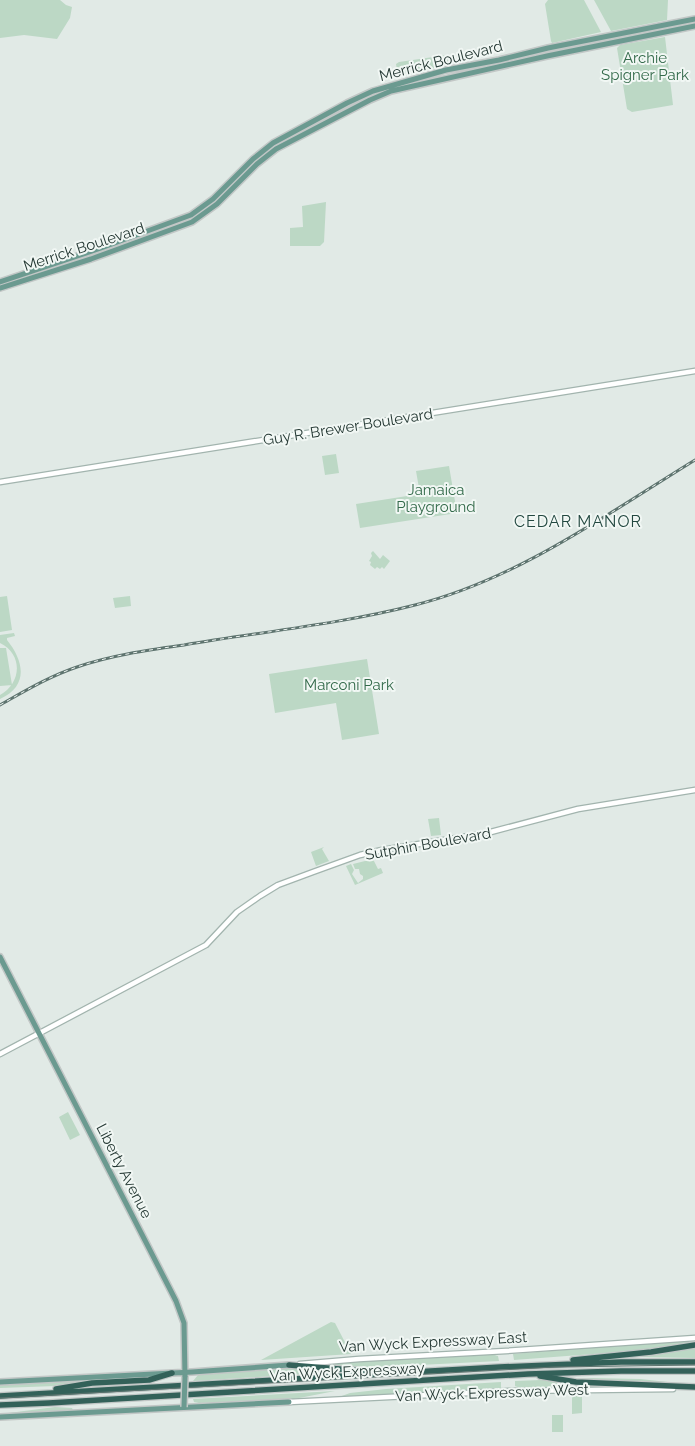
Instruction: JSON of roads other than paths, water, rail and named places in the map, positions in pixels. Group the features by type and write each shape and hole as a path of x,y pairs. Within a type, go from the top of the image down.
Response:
{"highway":[{"path":"500,1367 651,1352 695,1345"},
{"name":"Van Wyck Expressway","path":"0,1396 40,1392 500,1367 621,1362 695,1362"},
{"path":"289,1365 364,1371 372,1375"},
{"name":"Van Wyck Expressway","path":"0,1405 528,1374 601,1371 695,1371"},
{"path":"40,1392 76,1385 149,1380 172,1372"},
{"path":"528,1374 576,1382 695,1387"}],"main road":[{"name":"Merrick Boulevard","path":"0,282 115,244 191,215 213,199 253,159 273,143 373,91 446,70 695,19"},
{"name":"Merrick Boulevard","path":"0,288 83,262 192,222 216,204 257,164 276,149 391,91 547,56 695,26"},
{"name":"Guy R. Brewer Boulevard","path":"0,482 695,371"},
{"name":"Sutphin Boulevard","path":"0,1054 206,945 237,912 260,896 278,885 312,872 382,850 480,835 586,807 695,790"},
{"name":"Liberty Avenue","path":"0,957 176,1301 184,1323 184,1407"},
{"name":"Van Wyck Expressway East","path":"172,1372 185,1375 359,1358 695,1338"},
{"path":"0,1382 172,1372"},
{"name":"Van Wyck Expressway West","path":"289,1402 509,1391 695,1387"},
{"name":"Van Wyck Expressway","path":"0,1418 289,1402"}],"tram line":[{"path":"0,1398 554,1367 695,1365"}],"railway":[{"path":"0,705 57,675 104,659 387,612 452,594 489,579 560,543 695,460"}],"district":[{"name":"CEDAR MANOR","path":"578,521"}],"park label":[{"name":"Archie Spigner Park","path":"645,66"},
{"name":"Jamaica Playground","path":"436,498"},
{"name":"Marconi Park","path":"349,685"}]}
